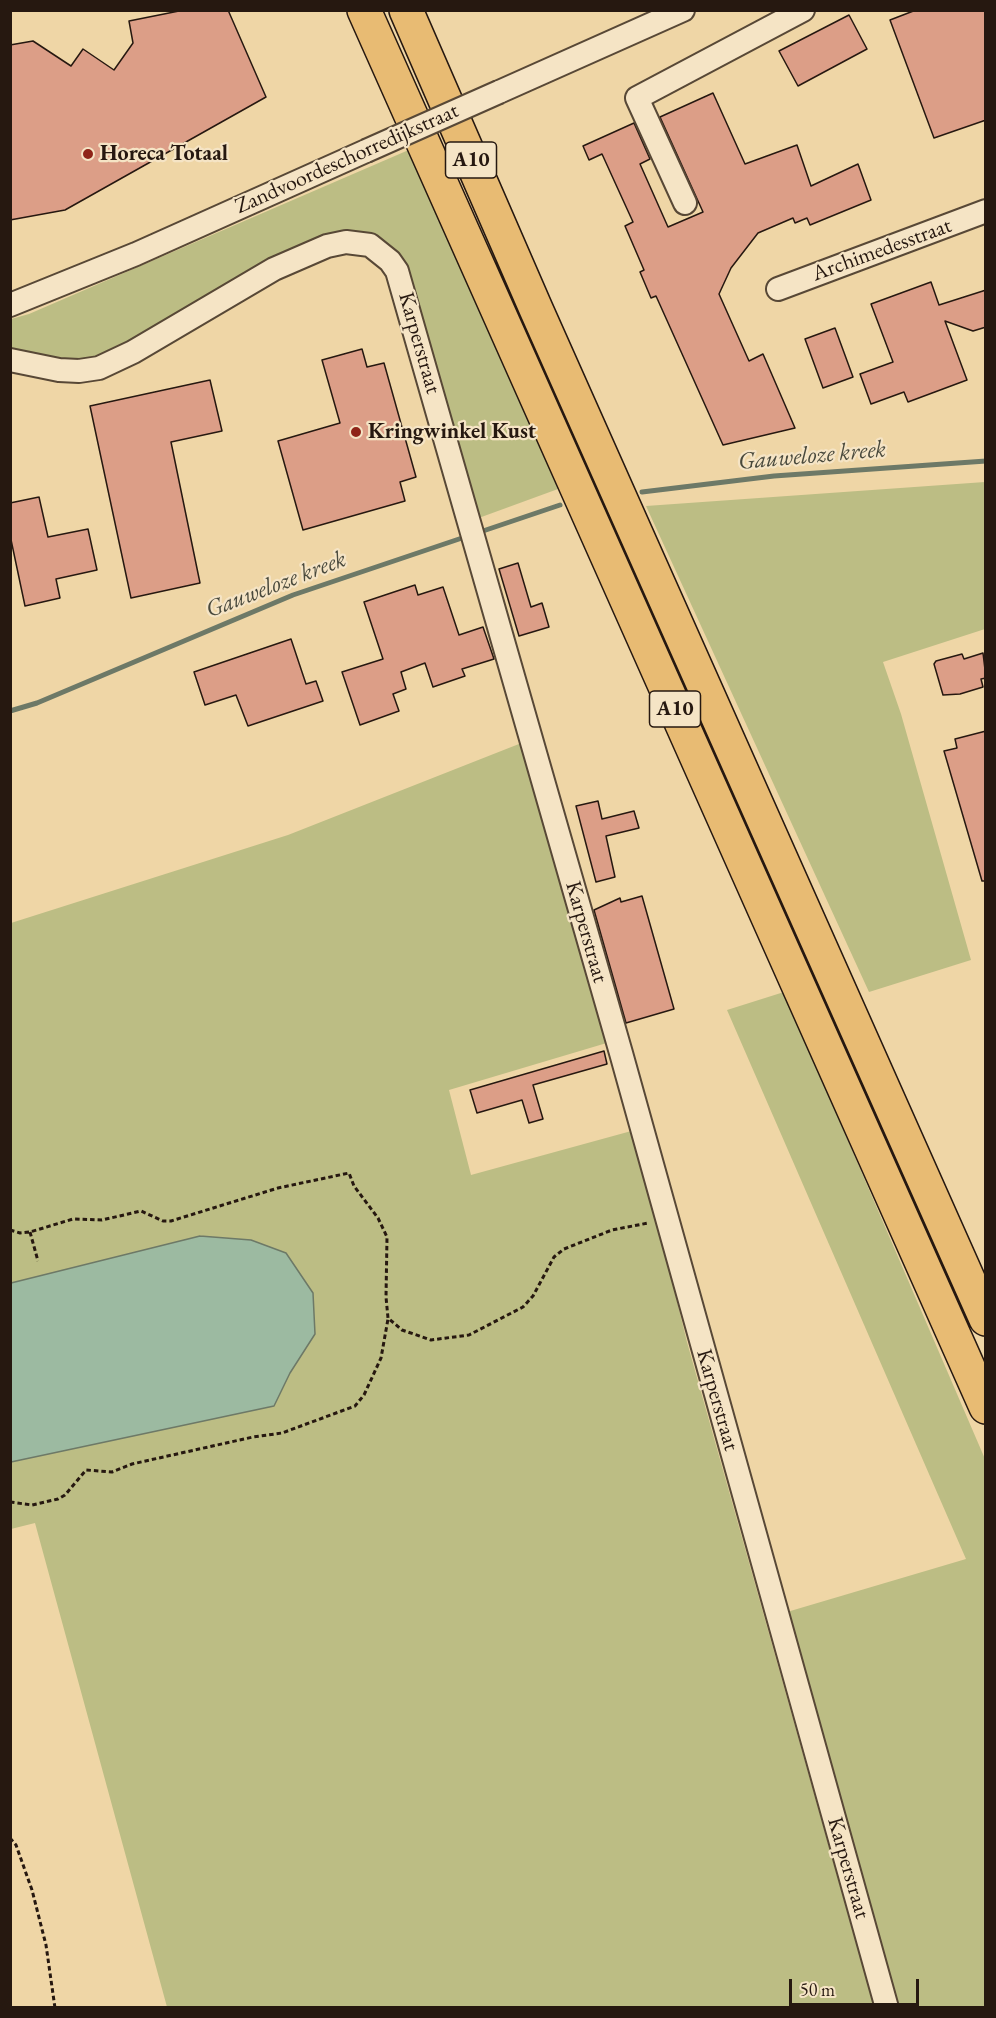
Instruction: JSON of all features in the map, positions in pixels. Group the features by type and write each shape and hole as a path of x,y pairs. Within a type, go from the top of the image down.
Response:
{"highway":[{"name":"A10","path":"364,10 986,1407"},
{"name":"A10","path":"406,10 536,309 986,1319"}],"street":[{"name":"Zandvoordeschorredijkstraat","path":"10,305 136,254 683,10"},
{"path":"685,202 637,99 803,10"},
{"name":"Archimedesstraat","path":"778,289 986,212"},
{"name":"Karperstraat","path":"10,360 59,370 79,371 99,368 133,352 274,269 327,246 346,242 370,245 390,261 402,284 888,2007"}],"path":[{"path":"10,1230 20,1233 30,1232 73,1219 102,1220 141,1211 163,1221 171,1221 278,1188 349,1173 354,1186 378,1218 387,1237 388,1318 381,1358 374,1367 364,1395 355,1406 282,1433 253,1437 132,1464 112,1472 86,1470 65,1495 51,1501 32,1505 10,1502"},
{"path":"388,1318 402,1330 430,1340 469,1335 523,1307 533,1296 554,1257 564,1249 612,1230 667,1221"},
{"path":"30,1232 38,1261"},
{"path":"10,1838 16,1845 32,1890 46,1945 55,2007"}],"green space":[{"path":"411,149 558,489 476,519 407,277 364,237 129,346 77,364 11,354 11,319 29,314"},
{"path":"985,482 985,629 883,662 901,714 971,960 869,992 646,506"},
{"path":"524,742 610,1042 449,1090 471,1175 635,1130 687,1342 874,2007 167,2007 35,1523 11,1529 11,1462 274,1406 290,1373 200,1236 11,1283 11,923 288,835"},
{"path":"784,992 985,1459 985,2007 899,2007 787,1612 966,1559 727,1010"}],"shaded area":[{"path":"200,1236 251,1240 286,1253 313,1293 315,1334 290,1373 274,1406 11,1462 11,1283"}],"building":[{"name":"Horeca Totaal","path":"184,10 228,10 266,97 65,210 10,220 10,45 33,41 71,66 83,49 114,70 133,43 129,21"},
{"path":"916,10 986,10 986,120 934,138 890,20"},
{"path":"849,15 867,49 798,86 779,51"},
{"path":"713,93 745,164 797,145 811,186 858,164 871,200 810,225 807,218 795,223 793,218 758,233 731,268 719,294 749,361 763,354 795,428 723,445 656,296 651,298 640,272 644,270 625,226 633,222 602,154 589,160 583,146 634,123 650,159 640,164 668,227 703,212 660,117"},
{"path":"931,282 939,305 986,290 986,327 973,331 945,321 967,380 908,402 904,392 871,404 860,374 893,362 871,304"},
{"path":"835,328 853,377 823,388 805,339"},
{"name":"Kringwinkel Kust","path":"362,349 367,367 384,363 416,477 400,482 405,501 303,530 278,441 340,423 322,360"},
{"path":"210,380 222,431 171,442 200,583 131,598 90,406"},
{"path":"39,497 48,537 88,529 97,570 56,579 60,598 25,606 10,535 10,503"},
{"path":"518,563 531,607 542,603 549,627 519,636 499,569"},
{"path":"415,585 418,595 443,587 459,635 483,627 494,659 462,669 465,676 433,687 425,663 401,672 406,689 393,694 399,711 360,725 342,672 383,659 364,602"},
{"path":"291,639 306,684 316,681 323,701 248,726 236,695 205,705 194,672"},
{"path":"983,653 986,678 981,679 983,687 960,694 943,695 934,664 936,661 962,654 964,659"},
{"path":"986,731 986,881 982,881 944,751 957,748 955,739"},
{"path":"598,801 602,819 634,811 639,828 606,836 615,877 596,882 576,806"},
{"path":"642,896 674,1009 626,1023 594,910 620,898 621,902"},
{"path":"604,1051 607,1064 533,1085 543,1119 529,1123 522,1100 477,1113 470,1090"}],"waterway":[{"name":"Gauweloze kreek","path":"642,492 774,476 986,461"},
{"name":"Gauweloze kreek","path":"477,533 560,505"},
{"name":"Gauweloze kreek","path":"10,711 37,703 293,595 468,536"}],"place":[{"name":"Horeca Totaal","path":"88,154"},
{"name":"Kringwinkel Kust","path":"356,432"}]}
